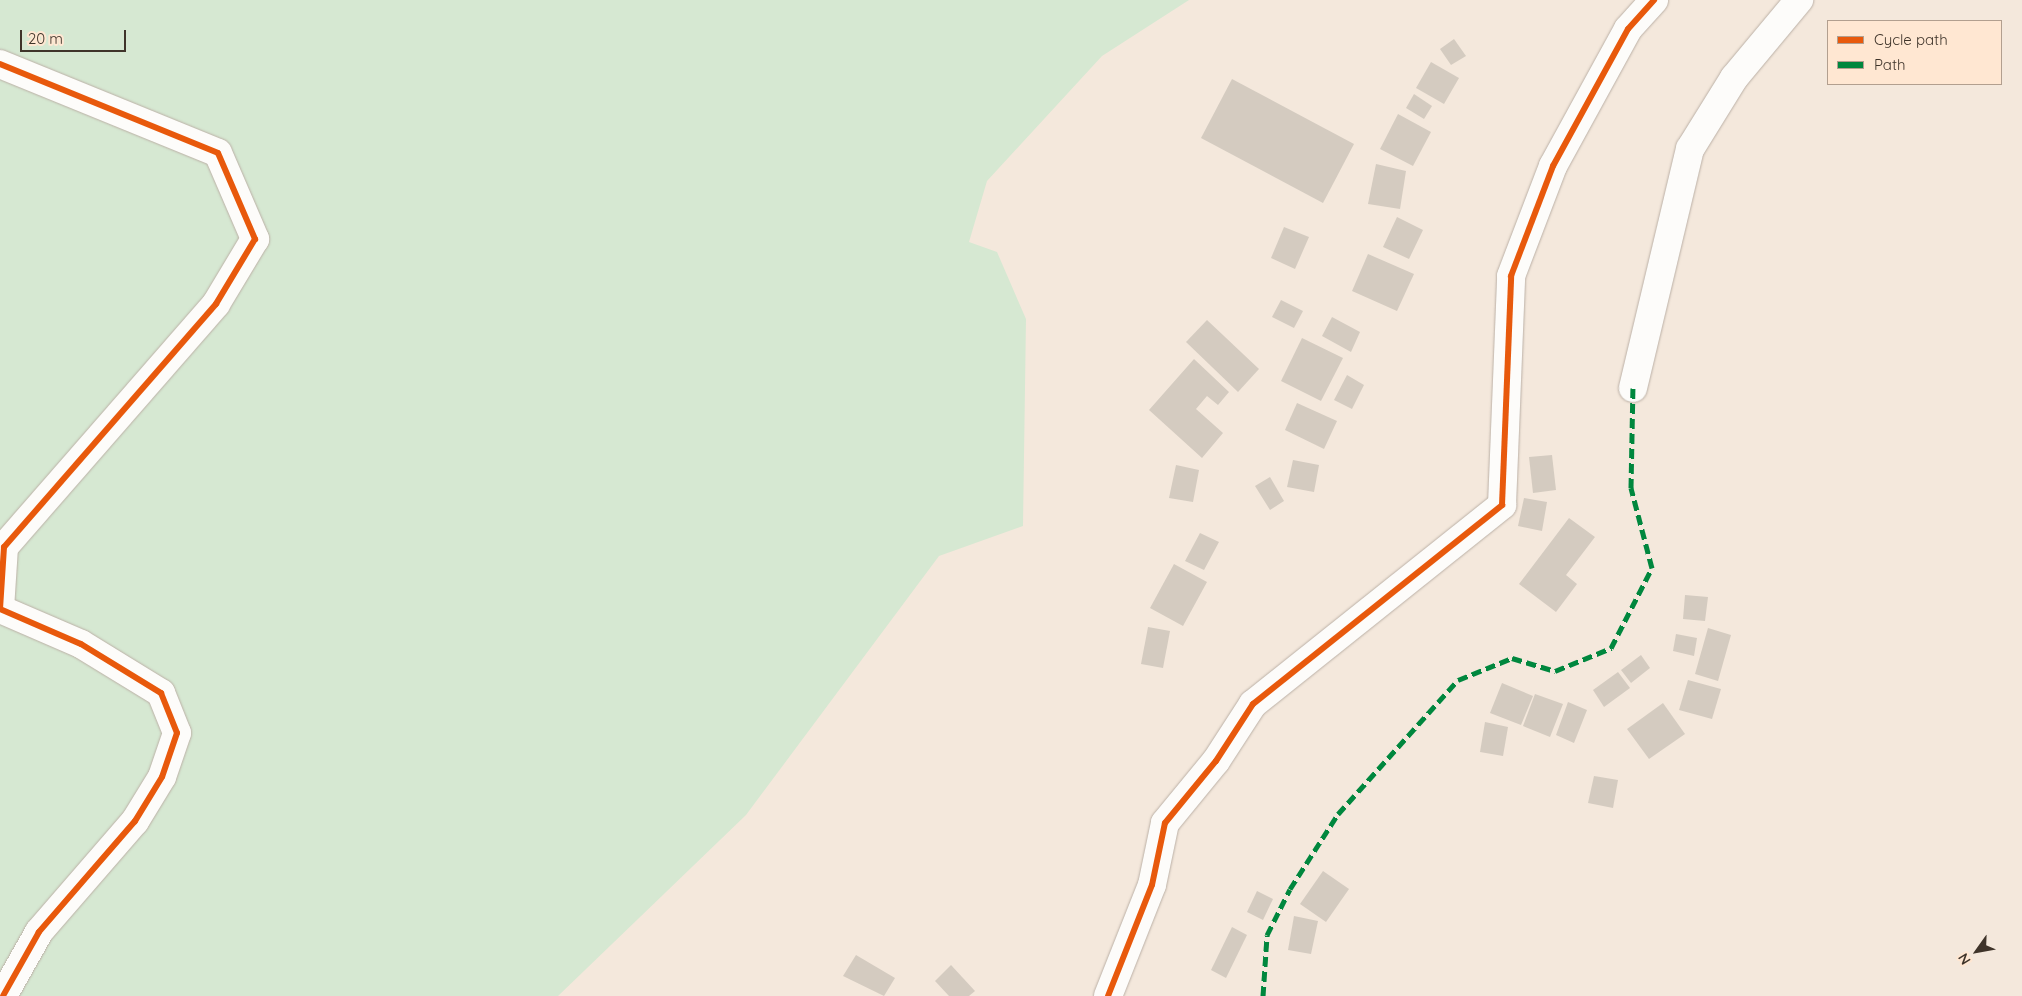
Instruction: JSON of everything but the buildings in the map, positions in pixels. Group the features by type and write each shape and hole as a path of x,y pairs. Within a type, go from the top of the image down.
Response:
{"street":[{"path":"1108,996 1152,886 1166,823 1216,761 1253,704 1502,505 1511,276 1554,166 1628,29 1654,0"},
{"path":"1633,388 1690,149 1734,78 1799,0"},
{"path":"0,64 218,153 255,239 216,304 4,547 0,609 81,644 161,693 177,733 162,778 135,821 39,932 3,996"}],"green space":[{"path":"0,0 1189,0 1102,56 987,181 969,242 997,252 1026,319 1023,526 939,556 746,815 558,996 0,996"}],"marked path":[{"path":"1263,996 1267,935 1290,889 1338,814 1458,680 1512,658 1555,671 1611,648 1652,568 1631,488 1633,388"}],"cycle path":[{"path":"1108,996 1152,885 1165,823 1216,761 1253,704 1502,505 1511,276 1553,166 1628,29 1654,0"},
{"path":"0,64 218,153 255,239 216,304 4,547 0,609 81,644 161,693 177,733 162,777 135,821 39,932 3,996"}]}
